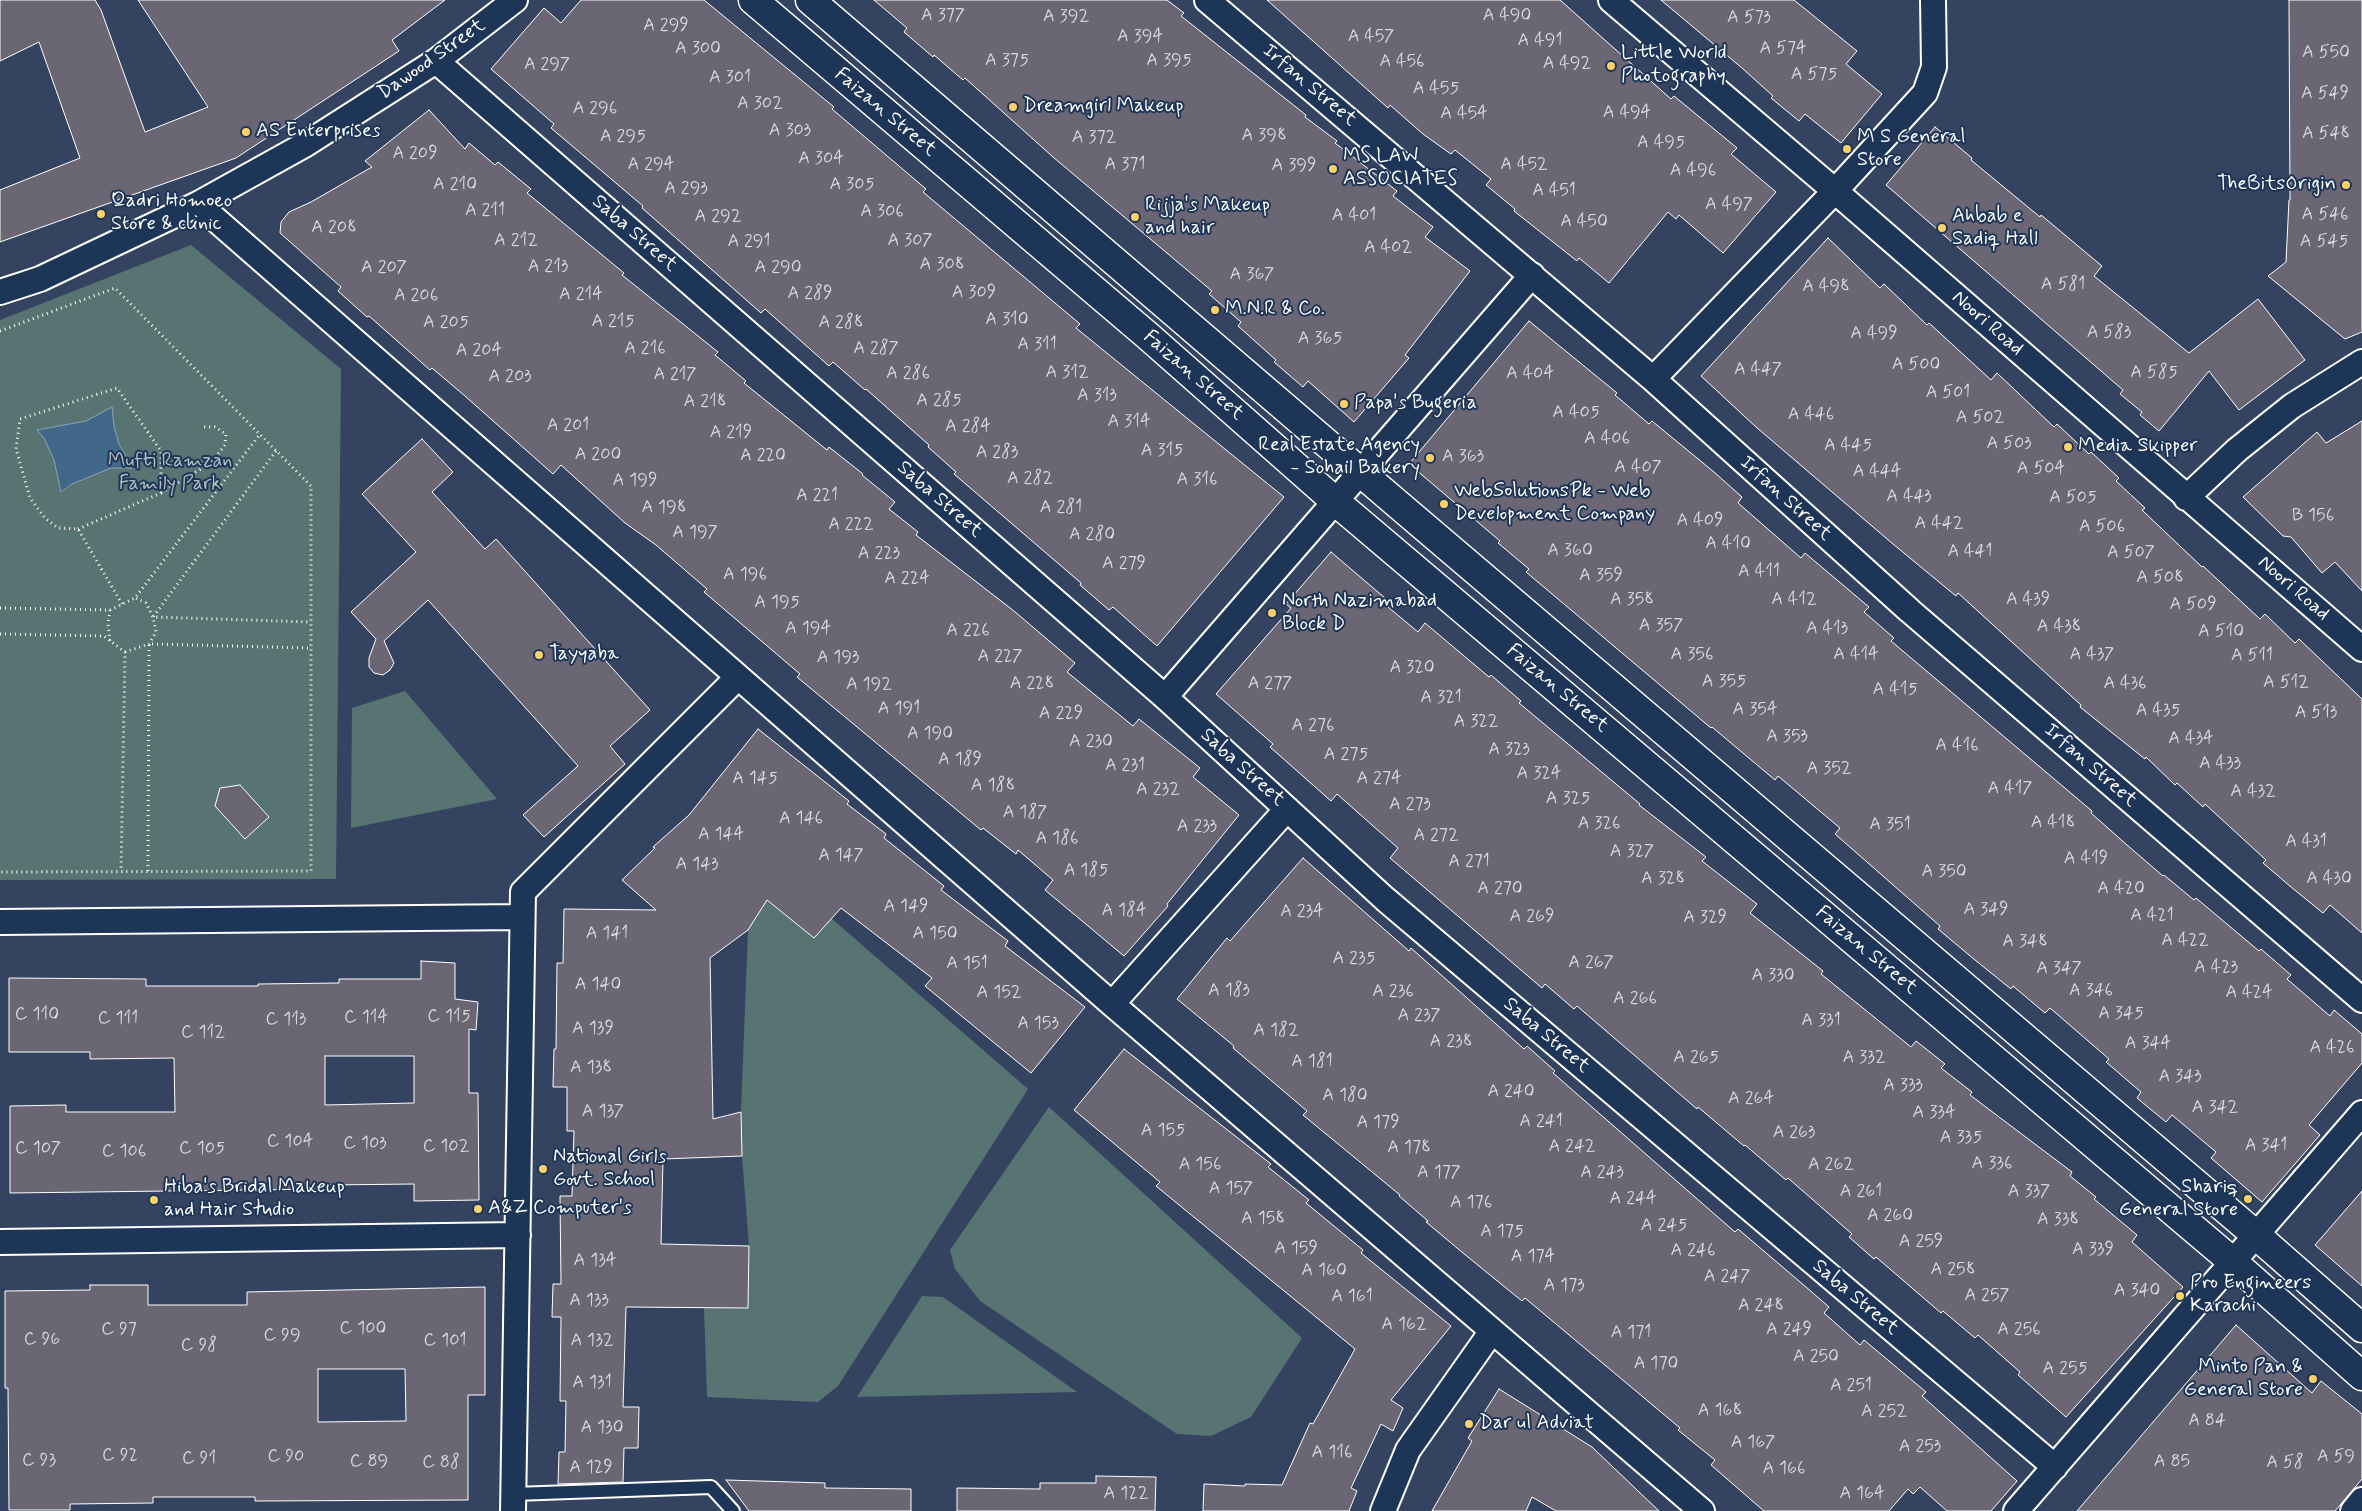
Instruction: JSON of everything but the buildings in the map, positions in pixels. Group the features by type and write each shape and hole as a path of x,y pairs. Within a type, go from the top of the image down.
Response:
{"street":[{"name":"Dawood Street","path":"0,292 40,279 198,204 306,144 436,61 515,0"},
{"name":"Faizan Street","path":"753,0 1148,336 1336,502 2233,1262 2362,1376"},
{"name":"Faizan Street","path":"810,0 2256,1235 2362,1328"},
{"name":"Irfan Street","path":"1207,0 1653,379 1910,611 2362,1000"},
{"name":"Noori Road","path":"1611,0 1835,191 2362,649"},
{"path":"1653,379 1835,191 1925,93 1934,67 1933,0"},
{"name":"Saba Street","path":"436,61 1165,698 1385,899 2054,1467"},
{"path":"198,204 737,678 1492,1331 1679,1503 1702,1511"},
{"path":"1165,698 1532,275"},
{"path":"2186,498 2237,450 2278,417 2362,362"},
{"path":"513,1503 523,892 737,678"},
{"path":"1112,1004 1287,809"},
{"path":"0,922 522,916"},
{"path":"2016,1511 2362,1113"},
{"path":"0,1242 518,1235"},
{"path":"1383,1511 1408,1450 1492,1331"},
{"path":"2353,1511 2362,1500"}],"lane":[{"path":"513,1503 711,1487 733,1511"}],"path":[{"path":"0,330 115,288 311,486 311,870 0,872"},
{"path":"161,493 161,452 117,388 20,419 16,449 30,498 45,518 58,528 78,529 161,493 211,463 225,445 226,434 215,427 203,427"},
{"path":"0,608 110,610 135,598 260,434"},
{"path":"153,617 276,451"},
{"path":"78,529 122,604"},
{"path":"135,598 146,603 153,617 156,632 149,644 148,871"},
{"path":"110,610 108,622 110,641"},
{"path":"153,617 310,622"},
{"path":"0,634 104,636 125,652"},
{"path":"125,652 149,644 311,648"},
{"path":"122,872 125,652"}],"green space":[{"name":"Mufti Ramzan Family Park","path":"191,245 341,369 336,879 0,880 0,320"},
{"path":"405,691 497,799 351,828 352,708"},
{"path":"767,900 814,938 831,918 1028,1089 838,1386 818,1402 707,1397 704,1308 748,1308 749,1246 742,1156 741,1112 748,930"},
{"path":"1049,1107 1302,1338 1251,1417 1211,1436 1177,1434 980,1301 955,1269 950,1250"},
{"path":"922,1296 943,1297 1077,1392 857,1397"}],"water":[{"path":"112,407 114,426 119,444 133,468 111,468 72,484 61,492 54,460 44,438 37,430 86,421"}],"place":[{"name":"Little World Photography","path":"1611,66"},
{"name":"Dreamgirl Makeup","path":"1013,107"},
{"name":"AS Enterprises","path":"246,132"},
{"name":"M S General Store","path":"1847,149"},
{"name":"MS LAW ASSOCIATES","path":"1333,169"},
{"name":"TheBitsOrigin","path":"2346,185"},
{"name":"Qadri Homoeo Store & clinic","path":"101,214"},
{"name":"Rijja's Makeup and hair","path":"1135,217"},
{"name":"Ahbab e Sadiq Hall","path":"1942,228"},
{"name":"M.N.R & Co.","path":"1215,310"},
{"name":"Papa's Bugeria","path":"1344,404"},
{"name":"Media Skipper","path":"2068,447"},
{"name":"Real Estate Agency - Sohail Bakery","path":"1430,458"},
{"name":"WebSolutionsPk - Web Development Company","path":"1444,504"},
{"name":"North Nazimabad Block D","path":"1272,613"},
{"name":"Tayyaba","path":"539,655"},
{"name":"National Girls Govt. School","path":"543,1169"},
{"name":"Shariq General Store","path":"2248,1199"},
{"name":"Hiba's Bridal Makeup and Hair Studio","path":"154,1200"},
{"name":"A&Z Computer's","path":"478,1209"},
{"name":"Pro Engineers Karachi","path":"2180,1296"},
{"name":"Minto Pan & General Store","path":"2313,1379"},
{"name":"Dar ul Adviat","path":"1469,1424"}]}
